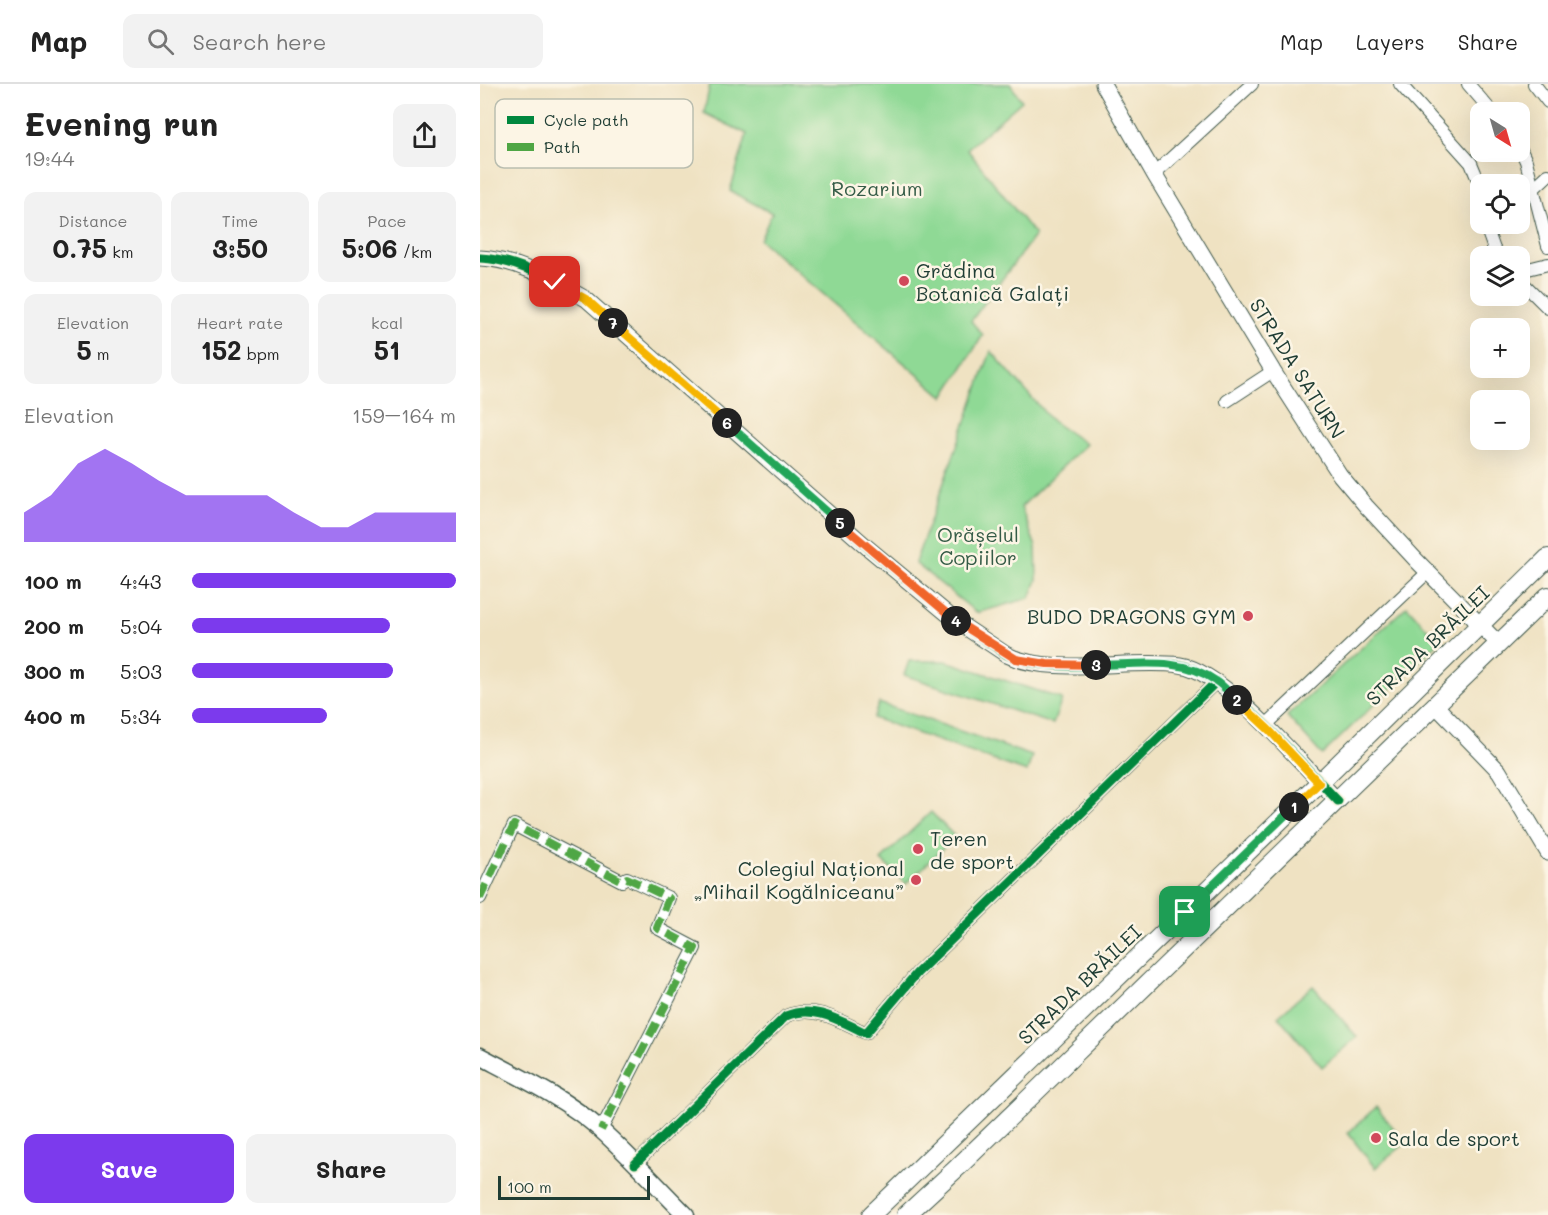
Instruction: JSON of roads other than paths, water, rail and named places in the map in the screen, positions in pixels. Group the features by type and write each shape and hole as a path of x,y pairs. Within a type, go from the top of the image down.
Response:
{"main road":[{"name":"STRADA BRĂILEI","path":"871,1215 1319,783 1548,558"},
{"path":"906,1215 1338,801 1548,596"},
{"path":"480,1056 534,1084 601,1130 686,1215"}],"street":[{"name":"STRADA SATURN","path":"1103,84 1154,174 1340,475 1428,572 1499,644"},
{"path":"1154,174 1252,84"},
{"path":"1400,84 1471,164 1475,174"},
{"path":"1468,84 1483,102"},
{"path":"1534,84 1548,102"},
{"path":"1527,162 1548,246"},
{"path":"1534,188 1548,175"},
{"path":"480,258 500,259 540,275 586,299 868,548 956,621 1007,655 1016,659 1047,664 1136,663 1182,666 1217,681 1265,726 1338,801"},
{"path":"1530,268 1548,264"},
{"path":"1530,290 1548,308"},
{"path":"1227,400 1274,371"},
{"path":"1265,726 1428,572"},
{"path":"635,1164 786,1016 798,1011 813,1011 866,1033 917,973 1217,681"},
{"path":"1436,706 1499,771 1548,853"},
{"path":"480,898 514,825 622,881 627,878 669,898 657,928 695,948 601,1130"}],"place":[{"name":"Grădina Botanică Galați","path":"904,281"},
{"name":"BUDO DRAGONS GYM","path":"1248,616"},
{"name":"Teren de sport","path":"918,849"},
{"name":"Colegiul Național „Mihail Kogălniceanu”","path":"916,880"},
{"name":"Sala de sport","path":"1376,1138"}],"park label":[{"name":"Rozarium","path":"877,188"},
{"name":"Orășelul Copiilor","path":"978,546"}]}
